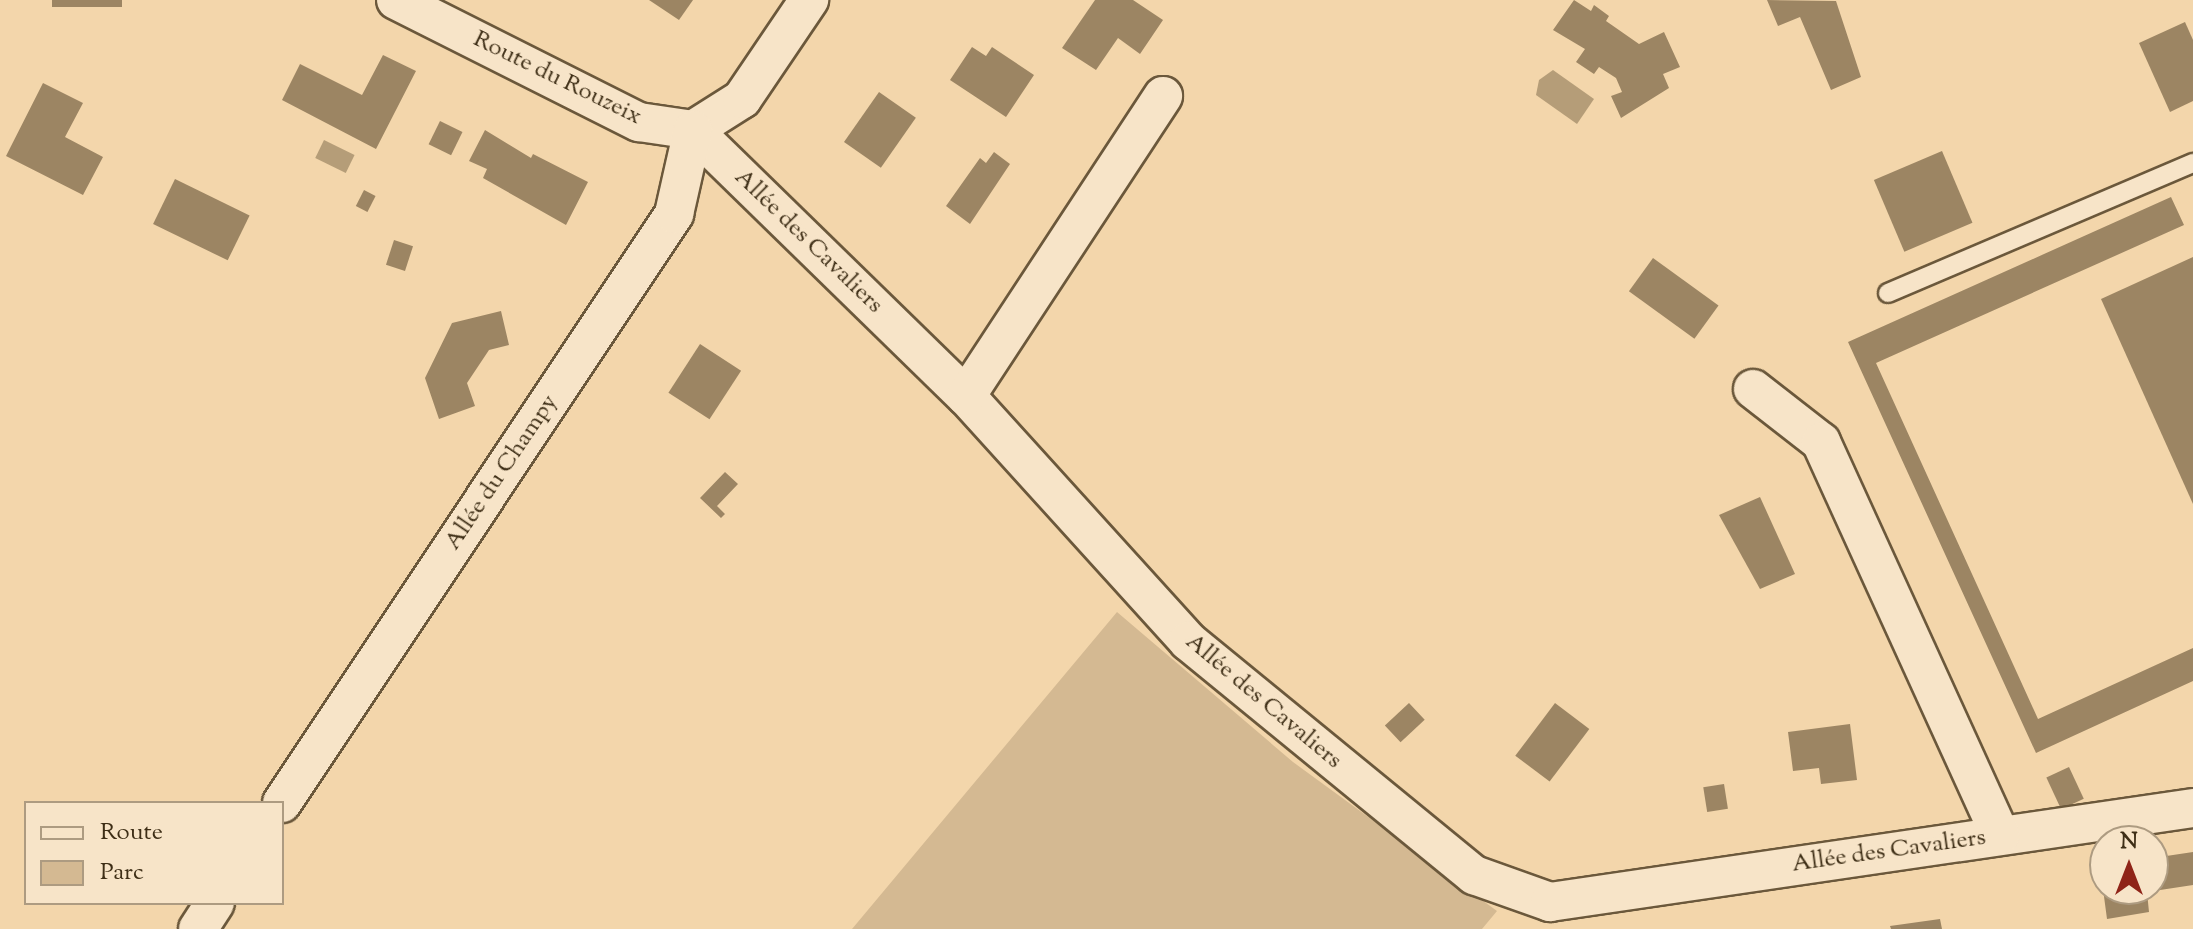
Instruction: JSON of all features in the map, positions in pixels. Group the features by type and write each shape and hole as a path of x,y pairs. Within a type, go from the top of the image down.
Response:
{"street":[{"name":"Route du Rouzeix","path":"396,0 639,122 693,130"},
{"path":"693,130 742,99 809,0"},
{"path":"966,396 1163,96"},
{"name":"Allée des Cavaliers","path":"693,130 966,396 1188,641 1474,875 1550,902 2193,808"},
{"name":"Allée du Champy","path":"283,801 674,214 693,130"},
{"name":"Allée des Cavaliers","path":"1753,389 1821,442 2000,835"},
{"path":"198,929 214,905"}],"lane":[{"path":"1888,293 2193,163"}],"green space":[{"path":"1117,612 1293,762 1497,911 1482,929 852,929"}],"shaded area":[{"path":"1553,70 1594,99 1577,124 1536,95 1539,80"},
{"path":"324,140 355,155 346,173 315,158"}],"building":[{"path":"52,0 122,0 122,7 52,7"},
{"path":"649,0 693,0 679,20"},
{"path":"1095,0 1133,0 1163,20 1140,54 1118,38 1096,70 1062,48"},
{"path":"1574,0 1591,11 1594,5 1609,16 1606,21 1639,44 1664,32 1680,67 1663,74 1669,88 1621,118 1611,96 1622,92 1616,78 1599,67 1594,74 1576,62 1585,49 1553,30"},
{"path":"1767,0 1836,1 1861,77 1831,90 1800,17 1778,26"},
{"path":"2185,22 2193,40 2193,101 2170,112 2139,43"},
{"path":"972,47 986,56 992,47 1034,75 1006,117 950,80"},
{"path":"383,55 416,71 376,149 282,100 300,64 362,95"},
{"path":"43,83 83,103 65,137 103,157 83,195 6,156"},
{"path":"879,92 916,118 881,168 844,142"},
{"path":"440,121 462,132 451,155 429,144"},
{"path":"485,130 531,158 533,154 588,182 566,225 483,178 487,169 469,161"},
{"path":"1942,151 1972,223 1904,252 1874,180"},
{"path":"994,152 1010,164 970,224 946,206 980,158 986,163"},
{"path":"175,179 250,215 228,260 153,224"},
{"path":"364,190 376,196 367,212 356,206"},
{"path":"2171,197 2184,225 1876,363 2038,719 2193,648 2193,681 2036,753 1848,342"},
{"path":"394,240 413,246 405,271 386,265"},
{"path":"2193,257 2193,504 2101,299"},
{"path":"1653,258 1719,306 1694,339 1629,291"},
{"path":"501,311 509,345 489,350 467,383 475,406 439,419 425,378 452,323"},
{"path":"700,344 741,371 710,419 668,393"},
{"path":"725,472 738,484 717,506 725,514 721,518 700,498"},
{"path":"1760,497 1795,574 1760,589 1719,515"},
{"path":"1409,703 1425,720 1401,742 1385,726"},
{"path":"1555,703 1589,729 1550,782 1515,756"},
{"path":"1850,724 1857,780 1821,784 1819,768 1793,771 1788,732"},
{"path":"2069,767 2084,799 2061,809 2046,778"},
{"path":"1724,784 1728,809 1707,812 1703,787"},
{"path":"2193,852 2193,885 2169,889 2169,856"},
{"path":"2105,905 2148,905 2149,912 2107,919"},
{"path":"1940,919 1942,929 1891,929 1890,926"}]}
